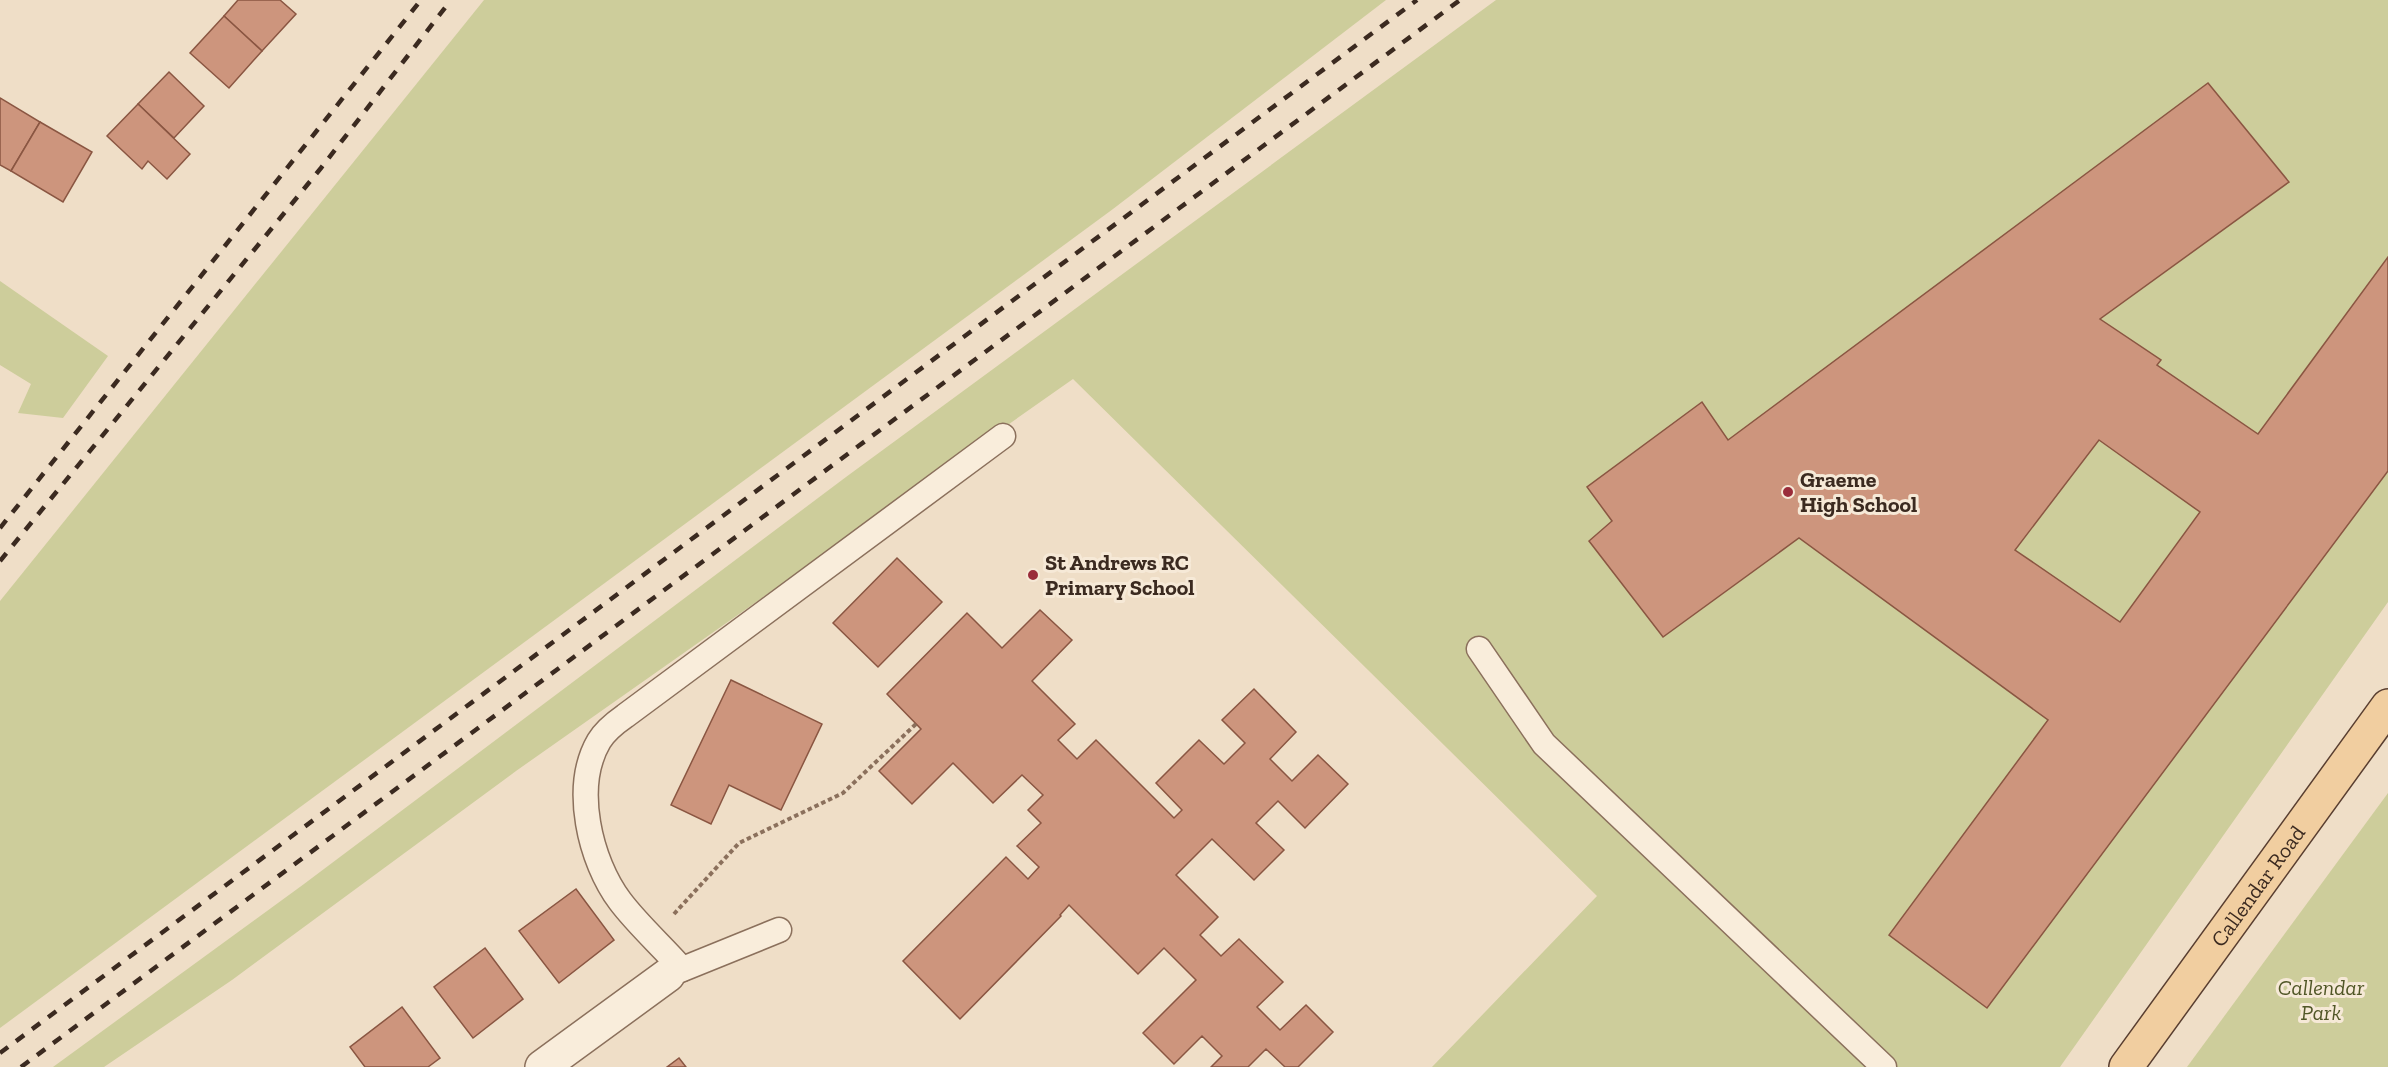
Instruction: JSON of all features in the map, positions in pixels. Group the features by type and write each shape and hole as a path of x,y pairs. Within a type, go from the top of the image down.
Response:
{"main road":[{"name":"Callendar Road","path":"2126,1067 2388,706"}],"street":[{"path":"542,1067 675,972"}],"lane":[{"path":"779,930 675,972 653,936 620,901 599,865 591,838 585,784 591,759 600,740 611,727 632,710 1003,436"},
{"path":"1479,649 1544,744 1884,1067"}],"path":[{"path":"653,936 739,843 843,793 916,724"}],"green space":[{"path":"484,0 1386,0 1113,209 0,1028 0,601"},
{"name":"Graeme High School","path":"1496,0 2388,0 2388,602 2060,1067 1432,1067 1597,896 1073,379 516,771 232,980 104,1067 53,1067 304,884 846,477"},
{"path":"0,281 108,356 63,418 18,413 31,384 0,365"},
{"name":"Callendar Park","path":"2388,793 2388,1067 2187,1067"}],"building":[{"path":"238,0 280,0 296,14 262,51 224,16"},
{"path":"224,16 262,51 229,88 190,53"},
{"path":"169,72 204,106 174,138 138,104"},
{"path":"2208,83 2289,182 2100,319 2161,360 2157,365 2258,434 2388,257 2388,471 1987,1008 1889,935 2048,720 1799,538 1663,637 1589,541 1612,521 1587,487 1702,402 1728,440","holes":["2099,440 2200,512 2120,622 2015,550"]},
{"path":"0,98 40,122 11,171 0,165"},
{"path":"138,104 190,154 167,179 148,161 142,169 107,136"},
{"path":"40,122 92,152 63,202 11,171"},
{"path":"897,558 942,602 878,667 833,623"},
{"name":"St Andrews RC Primary School","path":"1040,610 1072,640 1032,681 1075,724 1058,740 1077,759 1096,740 1174,818 1182,810 1156,783 1199,740 1224,764 1245,743 1222,720 1254,689 1296,732 1270,759 1292,781 1318,755 1348,784 1305,828 1278,801 1256,823 1284,850 1254,880 1212,839 1176,875 1218,917 1200,935 1221,956 1239,939 1283,982 1257,1007 1280,1030 1306,1005 1333,1032 1298,1067 1285,1067 1266,1049 1248,1067 1211,1067 1222,1056 1202,1036 1174,1064 1143,1033 1196,980 1164,948 1138,974 1069,905 1061,916 960,1019 903,961 1006,857 1028,879 1039,867 1017,846 1041,823 1028,810 1043,795 1022,775 993,803 953,763 912,804 879,771 921,729 887,694 967,613 1002,648"},
{"path":"731,680 822,724 781,810 729,785 711,824 671,805"},
{"path":"576,889 614,940 559,983 519,931"},
{"path":"485,948 523,999 473,1038 434,987"},
{"path":"402,1007 440,1058 428,1067 365,1067 350,1047"},
{"path":"679,1058 686,1067 667,1067"}],"railway":[{"path":"0,528 421,0"},
{"path":"0,561 321,168 451,0"},
{"path":"0,1053 1417,0"},
{"path":"21,1067 1460,0"}],"place":[{"name":"Graeme High School","path":"1788,492"},
{"name":"St Andrews RC Primary School","path":"1033,575"}]}
